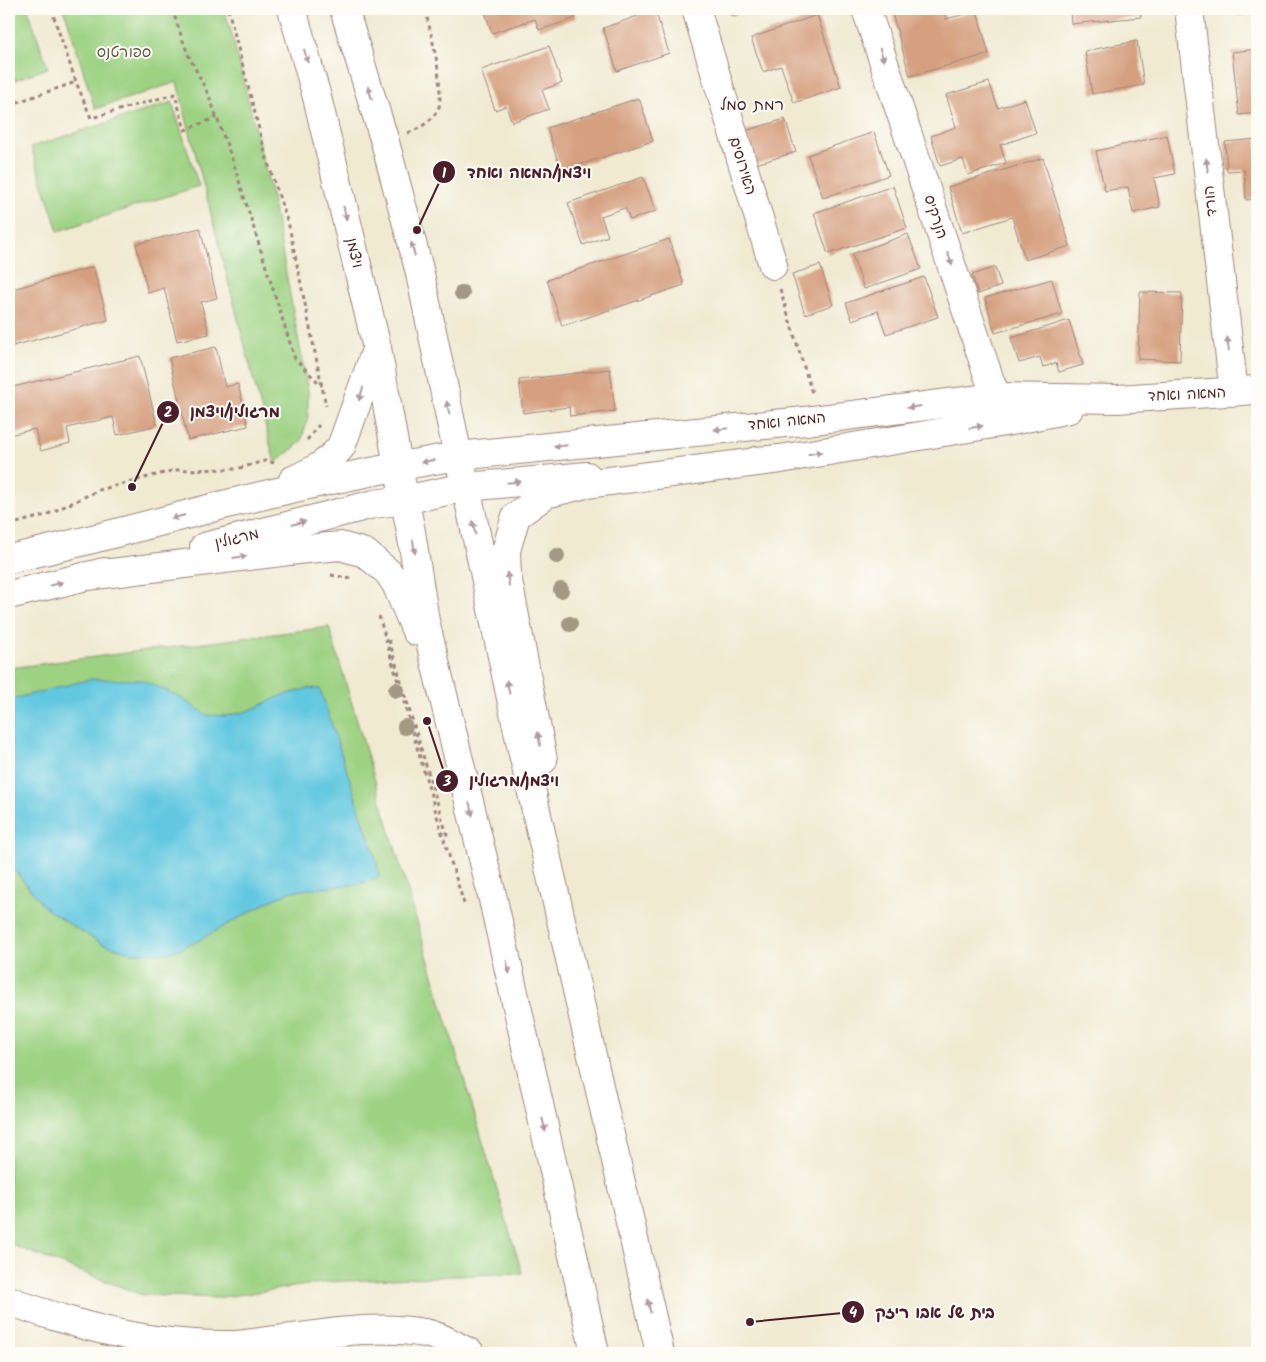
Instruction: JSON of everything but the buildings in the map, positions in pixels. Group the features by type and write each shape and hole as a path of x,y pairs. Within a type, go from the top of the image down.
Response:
{"main road":[{"name":"ויצמן","path":"292,9 317,97 377,348 411,532 425,621 453,738"},
{"path":"344,9 385,142 419,270 523,755 660,1353"},
{"name":"האירוסים","path":"696,9 773,265"},
{"name":"הנרקיס","path":"866,9 990,381 1011,422"},
{"name":"הורד","path":"1189,9 1246,391"},
{"path":"225,505 291,481 330,460 341,447 377,348"},
{"name":"המאה ואחד","path":"458,456 805,421 997,397 1117,399 1246,391"},
{"name":"המאה ואחד","path":"466,487 780,459 1011,422 1117,399"},
{"path":"9,559 225,505 398,466 458,456"},
{"path":"625,1199 507,576 506,551 516,516 546,494 586,484 780,459"},
{"name":"מרגולין","path":"9,595 374,504 404,500 466,487"},
{"path":"87,576 340,546 365,553 388,572 396,584 413,621 453,738 492,894 595,1353"},
{"path":"9,1300 25,1307 120,1334 181,1343 236,1345 355,1330 394,1330 426,1333 470,1353"}],"path":[{"path":"51,9 76,82 91,118 175,94 186,130 217,117"},
{"path":"172,9 187,52 210,96 234,165 295,359 322,386 288,226 268,160 228,9"},
{"path":"385,142 421,128 440,107 439,75 426,9"},
{"path":"9,105 76,82"},
{"path":"773,265 814,399"},
{"path":"306,442 324,418"},
{"path":"9,525 46,515 100,490 175,470 236,468 265,461 275,463 282,460"}],"green space":[{"path":"9,9 28,9 48,68 9,82"},
{"name":"ספורטנס","path":"64,9 224,9 271,192 308,391 308,417 301,442 275,463 177,82 95,109"},
{"path":"172,102 199,186 58,231 31,147"},
{"path":"329,627 522,1273 328,1282 216,1298 142,1295 9,1244 9,668"}],"water":[{"path":"91,679 142,680 178,696 207,715 226,716 248,711 281,696 309,688 320,689 377,862 379,877 360,884 292,891 268,902 194,943 168,953 133,953 103,944 44,907 9,863 9,700"}],"place":[{"name":"ויצמן/המאה ואחד","path":"417,230"},
{"name":"מרגולין/ויצמן","path":"132,487"},
{"name":"ויצמן/מרגולין","path":"427,721"},
{"name":"בית של אבו ריזק","path":"750,1322"}],"district":[{"name":"רמת סמל","path":"752,105"}]}
